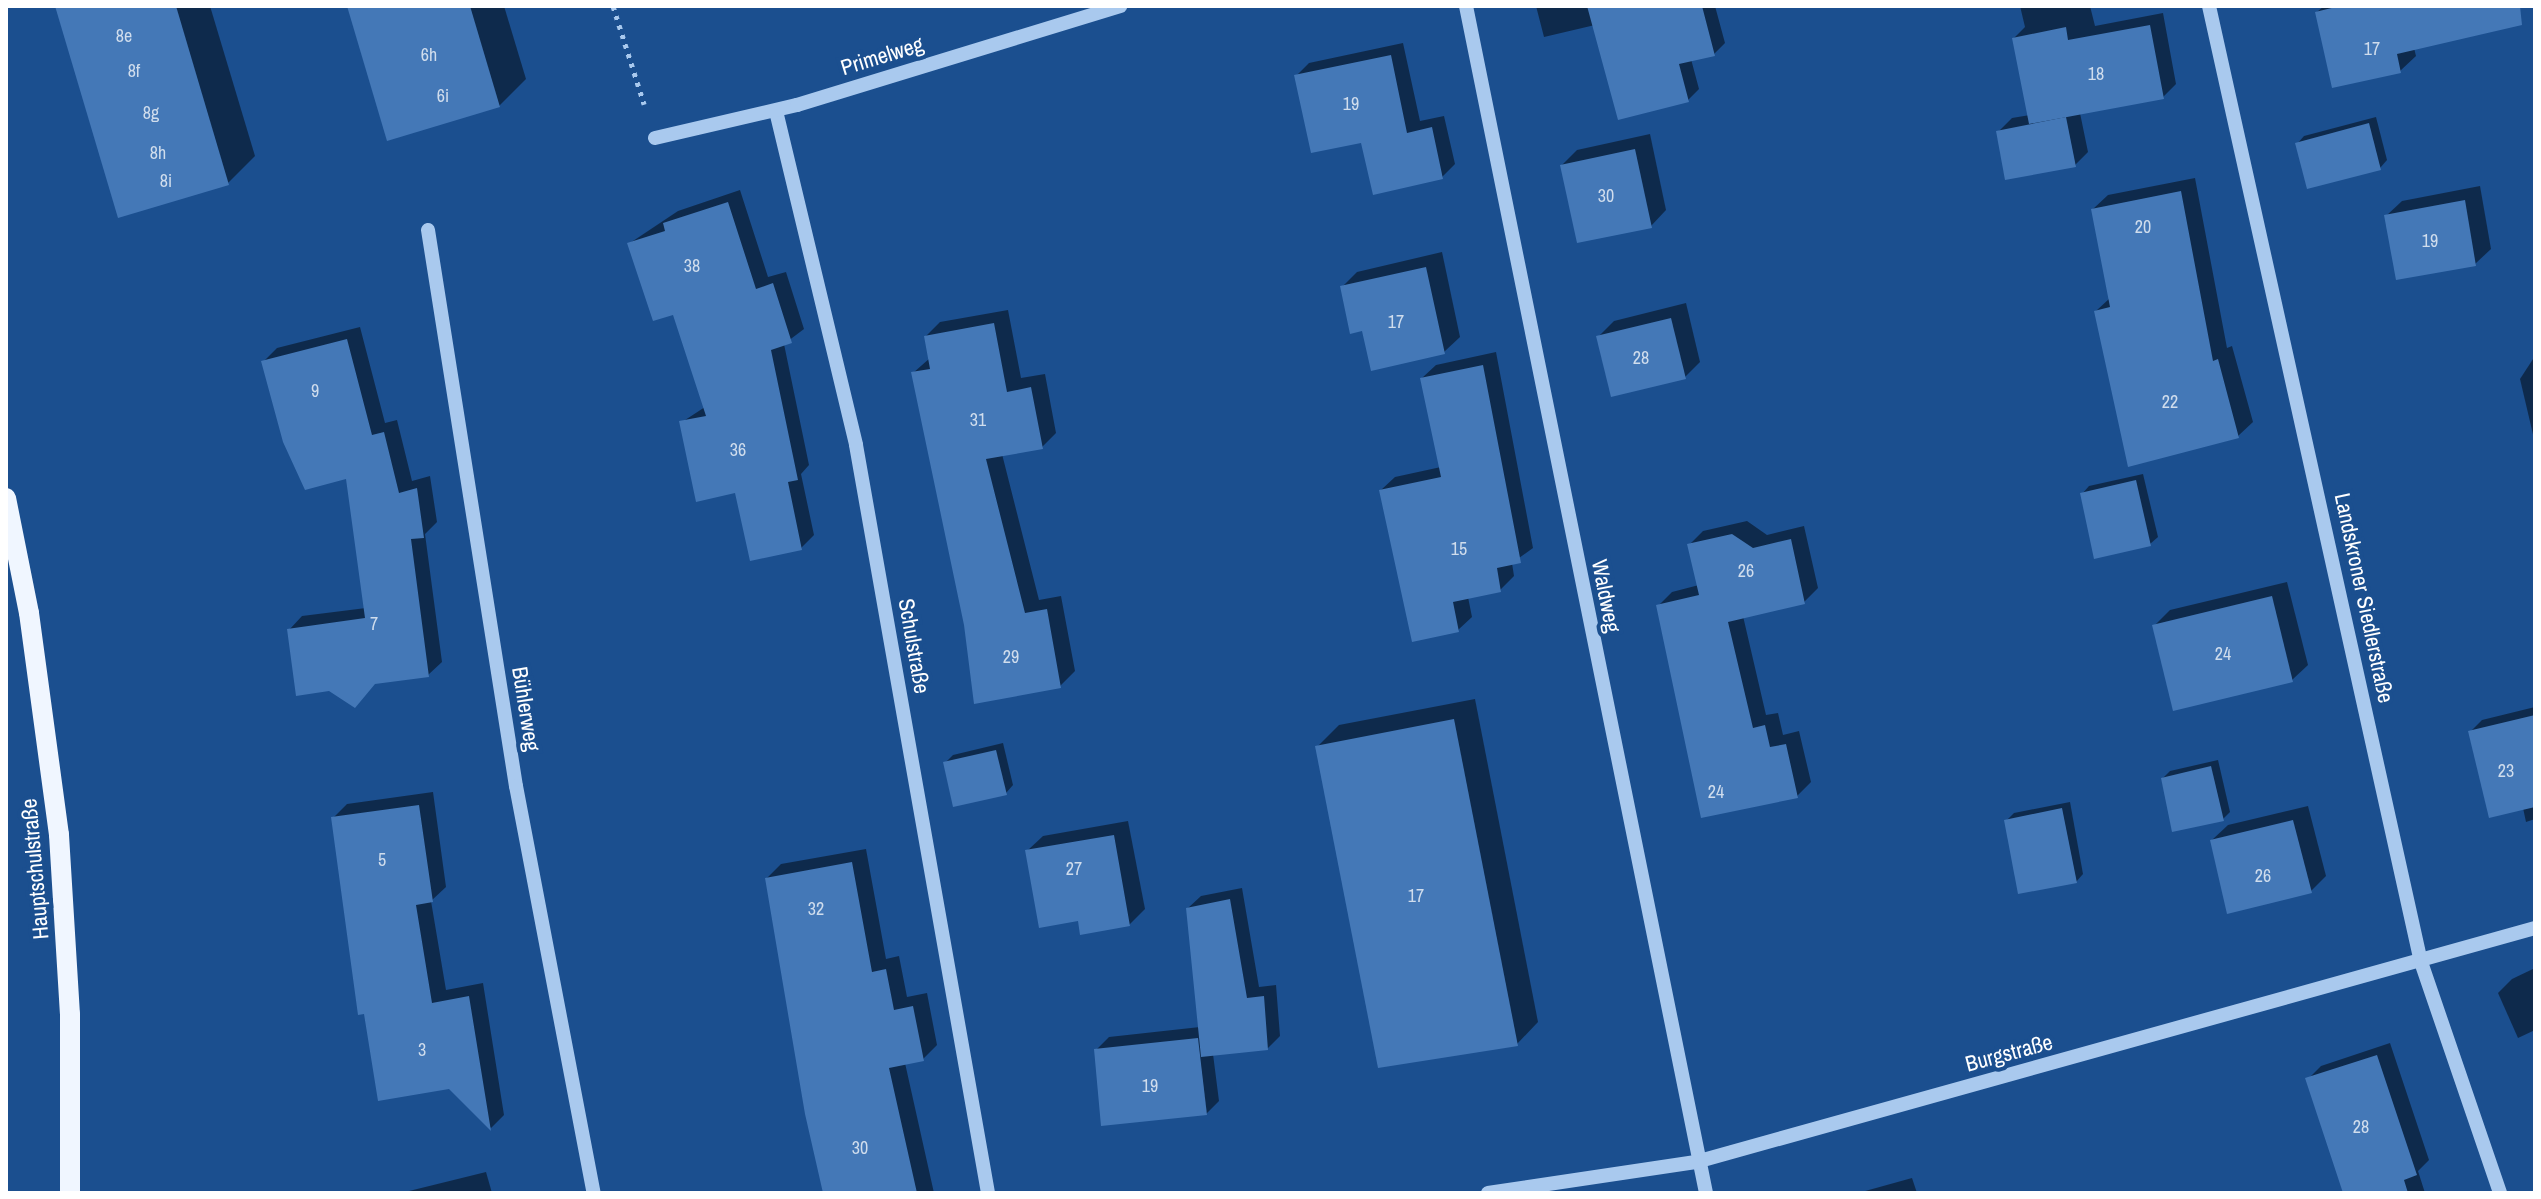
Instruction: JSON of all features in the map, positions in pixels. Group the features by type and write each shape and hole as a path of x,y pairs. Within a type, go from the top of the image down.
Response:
{"main road":[{"name":"Hauptschulstraße","path":"6,498 29,613 59,835 70,1014 70,1193"}],"street":[{"name":"Primelweg","path":"655,138 776,111 1120,6"},
{"name":"Waldweg","path":"1466,6 1696,1162 1706,1193"},
{"name":"Landskroner Siedlerstraße","path":"2209,6 2421,962 2500,1193"},
{"name":"Schulstraße","path":"776,111 856,445 988,1193"},
{"name":"Bühlerweg","path":"428,230 516,786 594,1193"},
{"name":"Burgstraße","path":"1488,1193 1696,1162 2535,928"}],"path":[{"path":"613,6 655,138"}],"building":[{"path":"55,6 176,6 229,185 118,218"},
{"path":"347,6 470,6 500,107 387,141"},
{"path":"1587,6 1702,6 1715,56 1679,64 1689,102 1618,120"},
{"path":"2340,6 2520,6 2522,25 2397,54 2401,73 2332,88 2315,12"},
{"path":"2150,25 2164,99 2029,124 2012,38 2066,27 2068,40"},
{"path":"1391,55 1407,133 1432,127 1443,179 1373,195 1361,143 1311,153 1294,75"},
{"path":"2066,117 2076,167 2005,180 1996,131"},
{"path":"2369,123 2381,170 2307,189 2295,143"},
{"path":"1635,149 1652,228 1577,243 1560,165"},
{"path":"2181,191 2213,361 2218,359 2239,438 2128,467 2094,311 2110,307 2091,209"},
{"path":"2465,200 2476,266 2396,280 2384,215"},
{"path":"728,202 756,289 773,283 792,343 771,350 798,480 788,482 802,550 750,561 735,493 696,502 679,421 706,416 673,315 653,321 627,243 665,231 663,223"},
{"path":"1426,267 1445,354 1371,371 1362,331 1350,334 1340,286"},
{"path":"1671,318 1686,379 1611,397 1596,336"},
{"path":"994,323 1007,392 1031,387 1043,449 986,459 1025,613 1047,609 1061,688 974,704 964,625 911,372 930,369 924,336"},
{"path":"347,339 372,435 384,432 399,493 417,488 424,538 411,539 429,677 375,684 355,708 329,691 296,696 287,629 365,618 346,479 305,490 283,442 261,361"},
{"path":"1483,365 1521,563 1497,568 1501,592 1453,602 1459,632 1412,642 1379,490 1441,477 1420,378"},
{"path":"2136,480 2151,546 2094,559 2080,493"},
{"path":"1732,534 1753,548 1791,539 1805,604 1728,622 1753,728 1765,725 1770,747 1786,744 1798,798 1701,818 1656,605 1699,595 1687,544"},
{"path":"2272,596 2293,682 2173,711 2152,625"},
{"path":"2535,715 2535,807 2489,818 2468,731"},
{"path":"1454,719 1518,1046 1378,1068 1315,746"},
{"path":"996,750 1007,795 953,807 943,762"},
{"path":"2211,766 2224,821 2172,832 2161,778"},
{"path":"419,805 433,902 416,905 432,1003 469,996 491,1131 449,1089 378,1101 364,1014 358,1015 331,817"},
{"path":"2062,808 2077,883 2018,894 2004,820"},
{"path":"2293,820 2312,893 2227,914 2210,840"},
{"path":"1114,835 1130,926 1080,935 1078,921 1039,928 1025,850"},
{"path":"852,862 872,972 886,969 894,1010 913,1006 924,1061 889,1068 917,1193 823,1193 805,1114 765,878"},
{"path":"1230,899 1247,998 1264,996 1268,1050 1201,1057 1186,908"},
{"path":"1198,1038 1207,1115 1101,1126 1094,1049"},
{"path":"2377,1055 2417,1175 2404,1180 2408,1193 2343,1193 2305,1078"}]}
